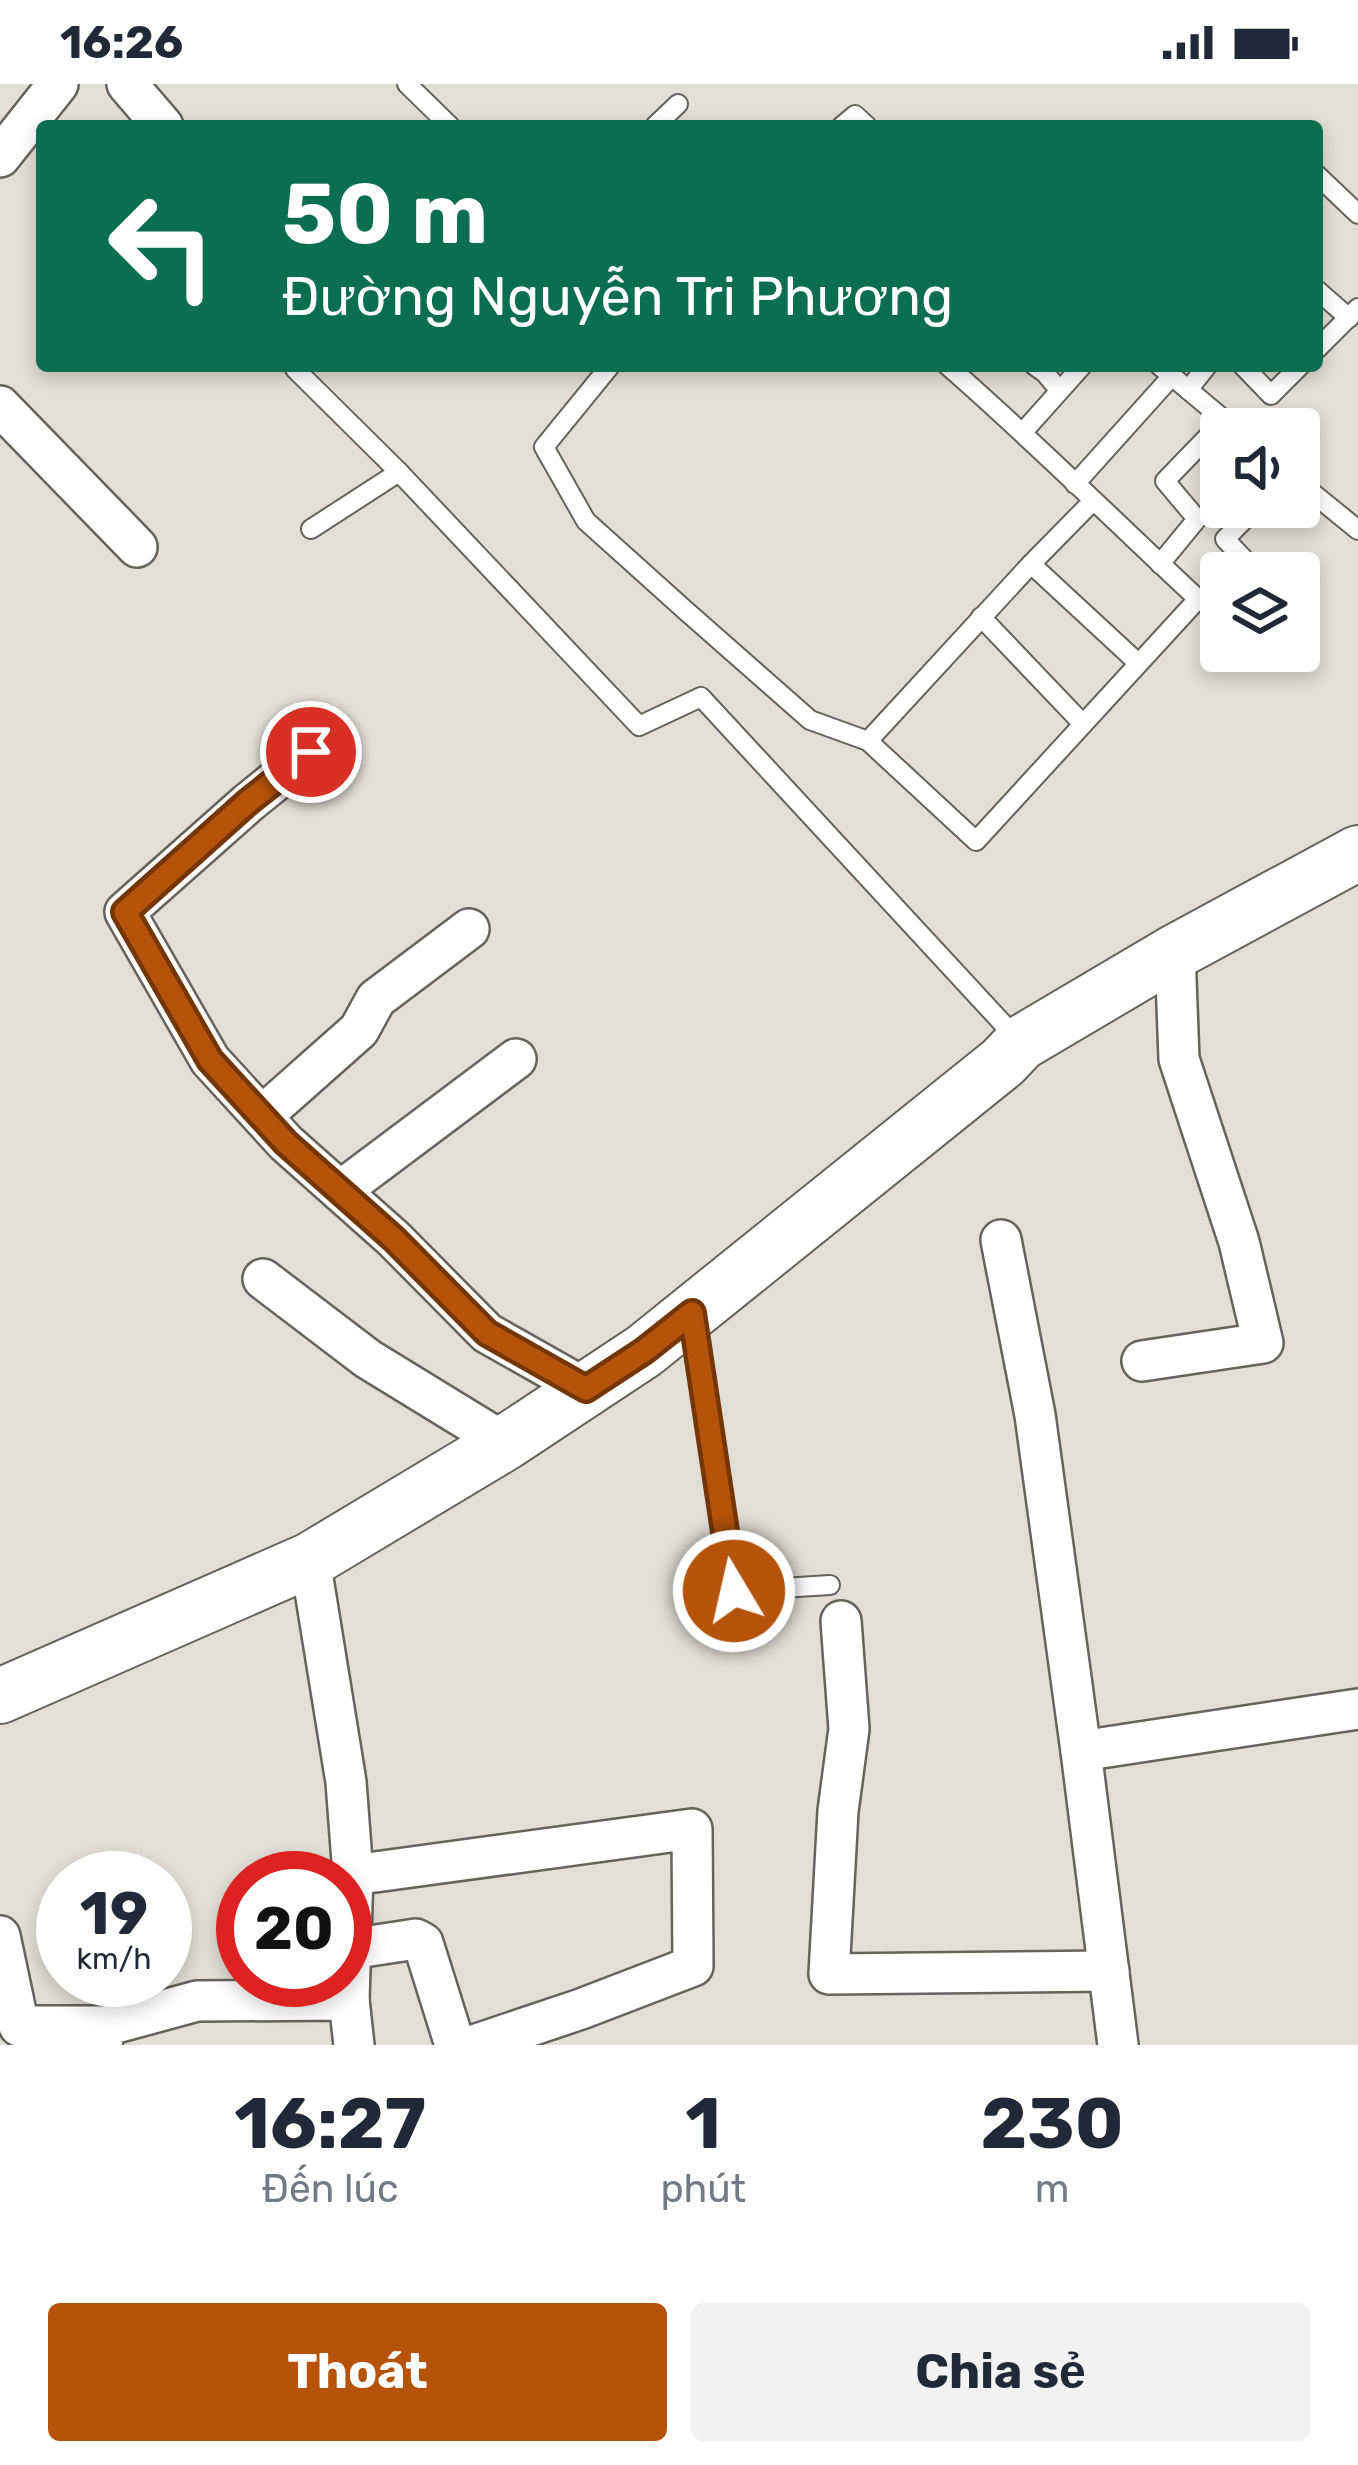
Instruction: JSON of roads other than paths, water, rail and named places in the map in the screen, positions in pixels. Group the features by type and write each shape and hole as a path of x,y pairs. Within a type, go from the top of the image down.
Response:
{"main road":[{"path":"3,1689 310,1560 505,1443 644,1351 1021,1043 1175,952 1358,853"}],"street":[{"path":"127,84 158,120"},
{"path":"0,157 56,85"},
{"path":"0,406 136,547"},
{"path":"311,752 125,912 210,1060 286,1143 394,1239 487,1333 586,1389"},
{"path":"262,1116 359,1030 376,999 469,929"},
{"path":"1142,1360 1263,1343 1239,1241 1179,1059 1175,952"},
{"path":"340,1191 516,1059"},
{"path":"1001,1240 1035,1415 1118,2045"},
{"path":"263,1280 368,1359 505,1443"},
{"path":"310,1560 346,1782 350,1851"},
{"path":"835,1603 849,1729 838,1811 829,1974 1108,1971"},
{"path":"1081,1751 1358,1709"},
{"path":"372,1873 692,1829 693,1966 474,2045"},
{"path":"0,1936 19,2026 104,2036 197,2001 216,2001"},
{"path":"372,1946 424,1942 455,2045"},
{"path":"350,2007 354,2045"}],"lane":[{"path":"407,84 444,120"},
{"path":"661,120 678,104"},
{"path":"1323,181 1358,214"},
{"path":"1323,294 1353,313 1323,343"},
{"path":"299,372 639,726 700,697 1021,1043"},
{"path":"605,372 544,447 586,521 810,720 868,741 976,841 1198,598 955,372"},
{"path":"1044,372 1059,390"},
{"path":"1023,432 1076,372"},
{"path":"1075,484 1165,372"},
{"path":"1167,372 1211,408"},
{"path":"1189,390 1203,372"},
{"path":"1249,372 1271,395 1294,372"},
{"path":"1160,564 1197,519 1165,481 1200,450"},
{"path":"310,529 399,472"},
{"path":"1320,499 1358,530"},
{"path":"868,741 1092,502"},
{"path":"1237,528 1226,539 1238,552"},
{"path":"1030,563 1138,664"},
{"path":"981,617 1083,724"},
{"path":"692,1313 734,1591 835,1603"}]}
